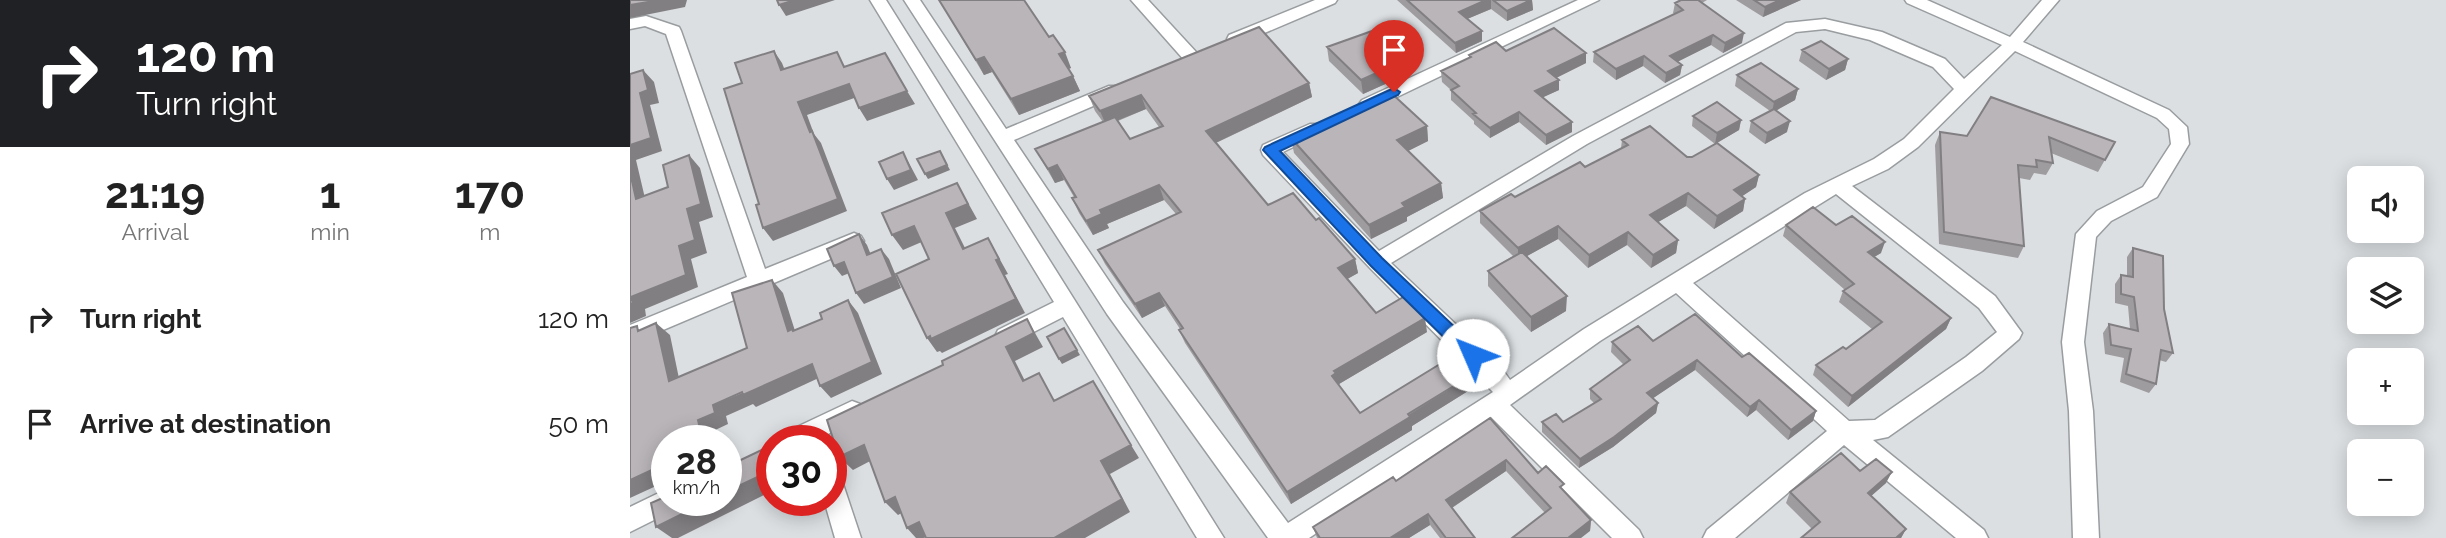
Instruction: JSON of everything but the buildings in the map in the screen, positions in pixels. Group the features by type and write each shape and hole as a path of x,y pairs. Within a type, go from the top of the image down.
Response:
{"street":[{"path":"878,0 1211,538"},
{"path":"912,0 1115,308 1285,538 1501,399 1592,335 1812,198 1881,164 1911,143 2012,44 2051,0"},
{"path":"1139,0 1204,52"},
{"path":"1172,65 1329,0"},
{"path":"1356,110 1591,0"},
{"path":"1913,0 2163,114 2178,127 2180,144 2150,192 2104,216 2086,234 2073,342 2081,411 2086,538"},
{"path":"630,24 646,21 673,31 759,281"},
{"path":"1377,262 1580,140 1792,27 1825,24 1876,36 1939,63 1964,89"},
{"path":"1004,137 1136,80"},
{"path":"1332,121 1270,150 1377,262 1492,373 1501,399 1630,538"},
{"path":"1716,538 1844,431 1880,430 1975,363 2011,333 1987,302 1839,186"},
{"path":"630,335 854,242"},
{"path":"984,347 1064,299 1092,272"},
{"path":"1678,282 1844,431 1975,538"},
{"path":"834,425 875,400"},
{"path":"630,520 651,509"},
{"path":"841,516 848,538"}],"route":[{"path":"1394,92 1270,150 1377,262 1473,355"}]}
